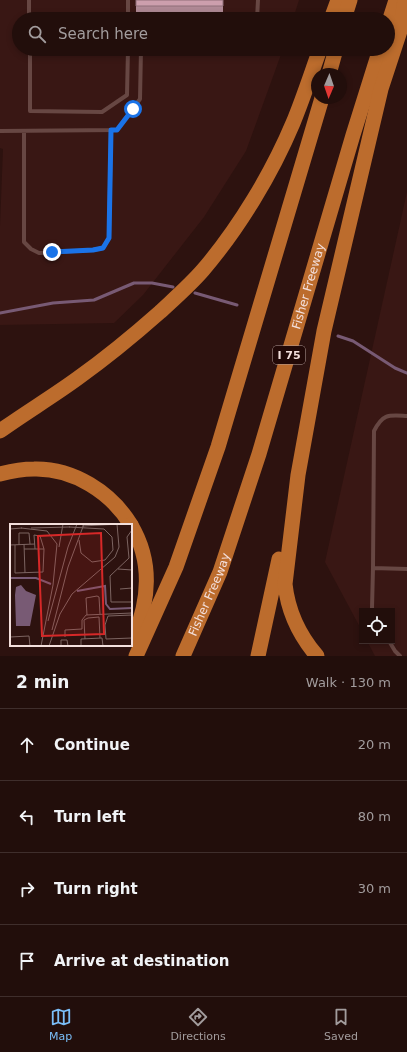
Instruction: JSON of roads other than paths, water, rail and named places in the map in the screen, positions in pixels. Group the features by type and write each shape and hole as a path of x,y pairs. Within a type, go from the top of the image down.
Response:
{"highway":[{"path":"334,12 338,0"},
{"path":"346,12 350,0"},
{"path":"392,12 396,0"},
{"path":"395,46 400,31 405,0"},
{"path":"0,431 78,378 133,336 184,290 203,270 225,242 244,214 286,140 318,56"},
{"path":"330,68 334,56"},
{"name":"Fisher Freeway","path":"183,656 220,572 260,454 352,135 378,56"},
{"path":"258,656 298,475 324,331 381,89 392,56"},
{"path":"136,656 176,567 218,447 320,104"},
{"path":"0,474 14,471 41,469 65,474 79,479 105,494 118,507 130,524"},
{"path":"298,475 285,584 286,598 296,626 317,656"},
{"path":"132,527 142,550 146,569 147,591 141,621 132,644"},
{"path":"127,656 131,646"}],"lane":[{"path":"29,0 29,12"},
{"path":"128,0 128,12"},
{"path":"257,12 258,0"},
{"path":"30,56 30,111 102,112 127,95 128,56"},
{"path":"0,131 117,130 140,99 141,56"},
{"path":"24,131 24,242 31,250 39,253 93,250 103,248 109,238 111,130"},
{"path":"372,608 374,431 378,423 387,415 407,416"},
{"path":"373,568 407,569"},
{"path":"392,644 400,656"}],"waterway":[{"path":"0,313 53,303 94,300 134,283 152,283 173,287"},
{"path":"195,293 237,305"},
{"path":"338,336 353,341 395,368 407,373"}]}
